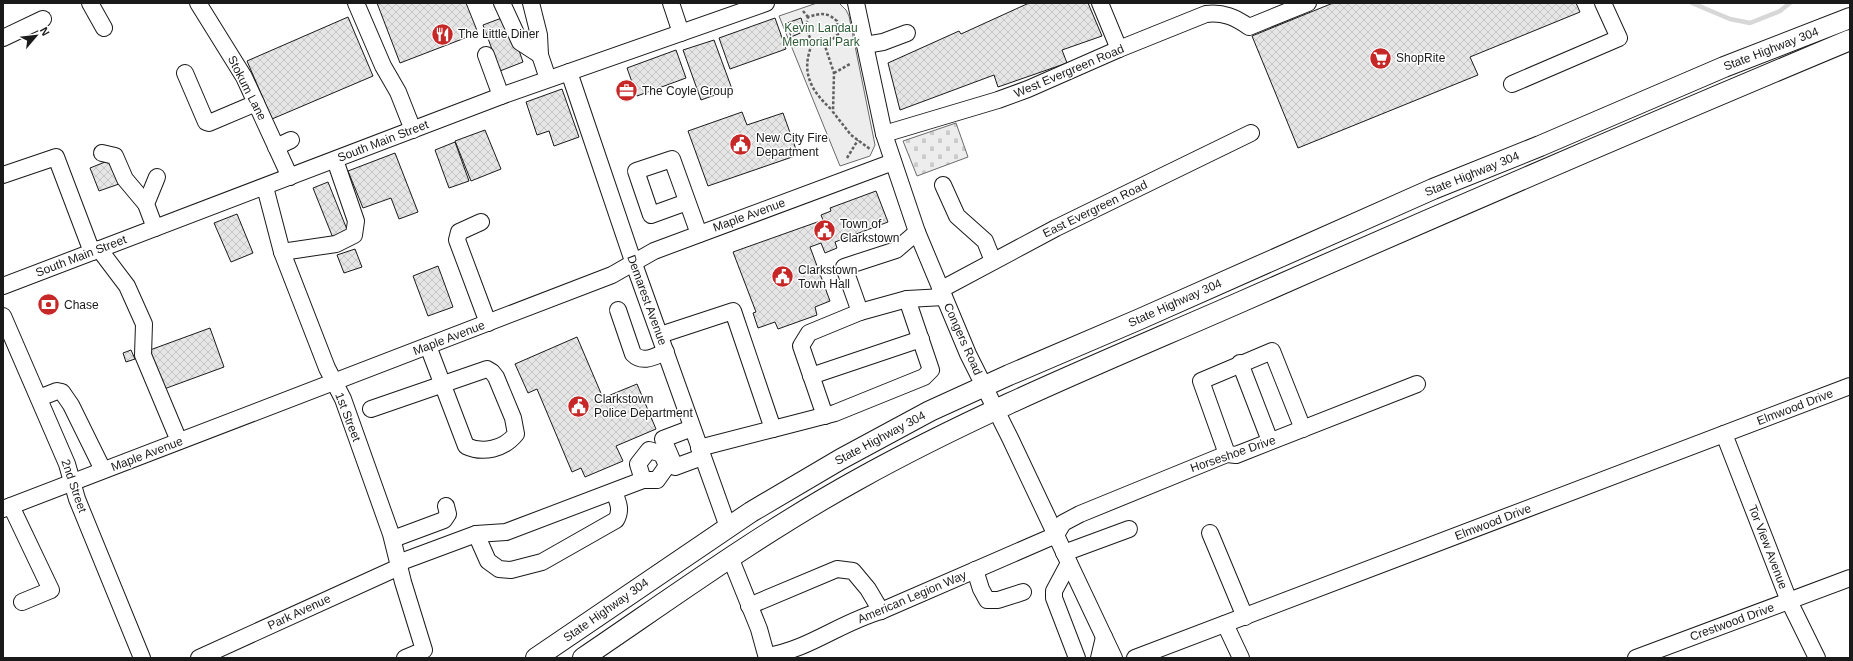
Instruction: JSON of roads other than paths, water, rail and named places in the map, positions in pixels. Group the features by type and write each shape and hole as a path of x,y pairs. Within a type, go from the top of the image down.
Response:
{"main road":[{"name":"State Highway 304","path":"536,658 728,527 818,471 864,446 984,386 1140,319 1433,189 1554,140 1724,67 1850,18"},
{"name":"State Highway 304","path":"583,658 730,557 784,522 854,481 944,434 1322,266 1850,40"}],"street":[{"path":"90,3 104,28"},
{"name":"Stokum Lane","path":"198,3 244,77 290,177"},
{"path":"356,3 383,66 398,92 413,130"},
{"path":"502,3 520,42 540,55"},
{"path":"531,3 539,34 540,55 548,80"},
{"path":"671,3 681,33"},
{"name":"South Main Street","path":"3,286 501,96 766,3"},
{"name":"Congers Road","path":"856,3 884,134 916,232 984,386 1114,658"},
{"path":"1100,3 1119,49"},
{"name":"West Evergreen Road","path":"884,134 998,100 1028,89 1119,49 1206,14 1217,13 1228,15 1249,27 1308,3"},
{"path":"1512,84 1619,38 1603,3"},
{"path":"3,38 43,19"},
{"path":"866,45 883,42 907,33"},
{"path":"486,54 501,96"},
{"name":"Demarest Avenue","path":"569,72 634,264 728,527"},
{"path":"185,74 206,122 209,123 256,103"},
{"name":"East Evergreen Road","path":"942,293 993,261 1056,228 1251,133"},
{"path":"276,147 290,140"},
{"path":"102,153 115,156 125,179 146,204 156,228"},
{"path":"3,175 56,157 96,250 127,286 144,324 143,355 179,441"},
{"path":"282,252 336,244 354,235 356,221 335,160"},
{"name":"Maple Avenue","path":"7,507 334,383 612,275 634,264 654,250 893,162"},
{"path":"146,204 157,177"},
{"path":"943,185 957,216 985,241 993,261"},
{"name":"1st Street","path":"265,187 282,252 327,368 343,399 393,539 398,565 424,650 405,658"},
{"path":"687,202 699,234"},
{"path":"481,222 459,232 457,240 488,323"},
{"path":"860,312 844,267 896,250 916,232"},
{"path":"825,416 801,346 809,332 860,312 907,299 942,293"},
{"path":"692,428 663,439 664,452 675,467 701,453 773,429 825,416 924,377 931,370 907,299"},
{"path":"618,310 633,354 637,358 645,360 666,352"},
{"path":"660,335 733,311 773,429"},
{"name":"2nd Street","path":"3,316 67,464 77,499 142,658"},
{"path":"811,376 921,339"},
{"path":"371,409 443,385 487,369 496,377 513,418 516,434 509,443 485,451 476,451 466,446 443,385 428,346"},
{"path":"1227,454 1201,380 1272,351 1303,429"},
{"path":"1240,364 1270,441"},
{"name":"Horseshoe Drive","path":"1056,535 1063,523 1080,514 1227,454 1236,454 1417,384"},
{"name":"Elmwood Drive","path":"1135,658 1165,653 1244,616 1850,386"},
{"path":"39,398 57,391 62,392 71,405 103,470"},
{"name":"Tor View Avenue","path":"1724,434 1789,601 1817,658"},
{"name":"Park Avenue","path":"199,658 398,565 476,534 506,532 643,480 638,464 649,450 664,452"},
{"path":"476,534 488,561 499,568 511,570 542,562 616,520 619,515 620,508 614,492"},
{"path":"393,539 444,520 448,514 446,506"},
{"path":"7,507 51,590 22,602"},
{"path":"1078,658 1054,598 1054,591 1067,558 1129,529"},
{"path":"1210,533 1244,616"},
{"name":"American Legion Way","path":"767,657 792,650 865,616 881,611 1056,535"},
{"path":"730,557 767,657"},
{"path":"749,606 837,569 853,571 868,589 881,611"},
{"path":"975,570 981,589 987,600 998,600 1023,592"},
{"name":"Crestwood Drive","path":"1636,658 1850,578"},
{"path":"1225,624 1241,658"},
{"path":"1099,658 1104,636"}],"waterway":[{"path":"1692,3 1730,19 1750,23 1780,11 1790,3"}],"place":[{"name":"The Little Diner","path":"443,34"},
{"name":"ShopRite","path":"1380,58"},
{"name":"The Coyle Group","path":"626,91"},
{"name":"New City Fire Department","path":"741,145"},
{"name":"Town of Clarkstown","path":"824,231"},
{"name":"Clarkstown Town Hall","path":"782,277"},
{"name":"Chase","path":"48,305"},
{"name":"Clarkstown Police Department","path":"578,406"}],"park label":[{"name":"Kevin Landau Memorial Park","path":"821,35"}]}
